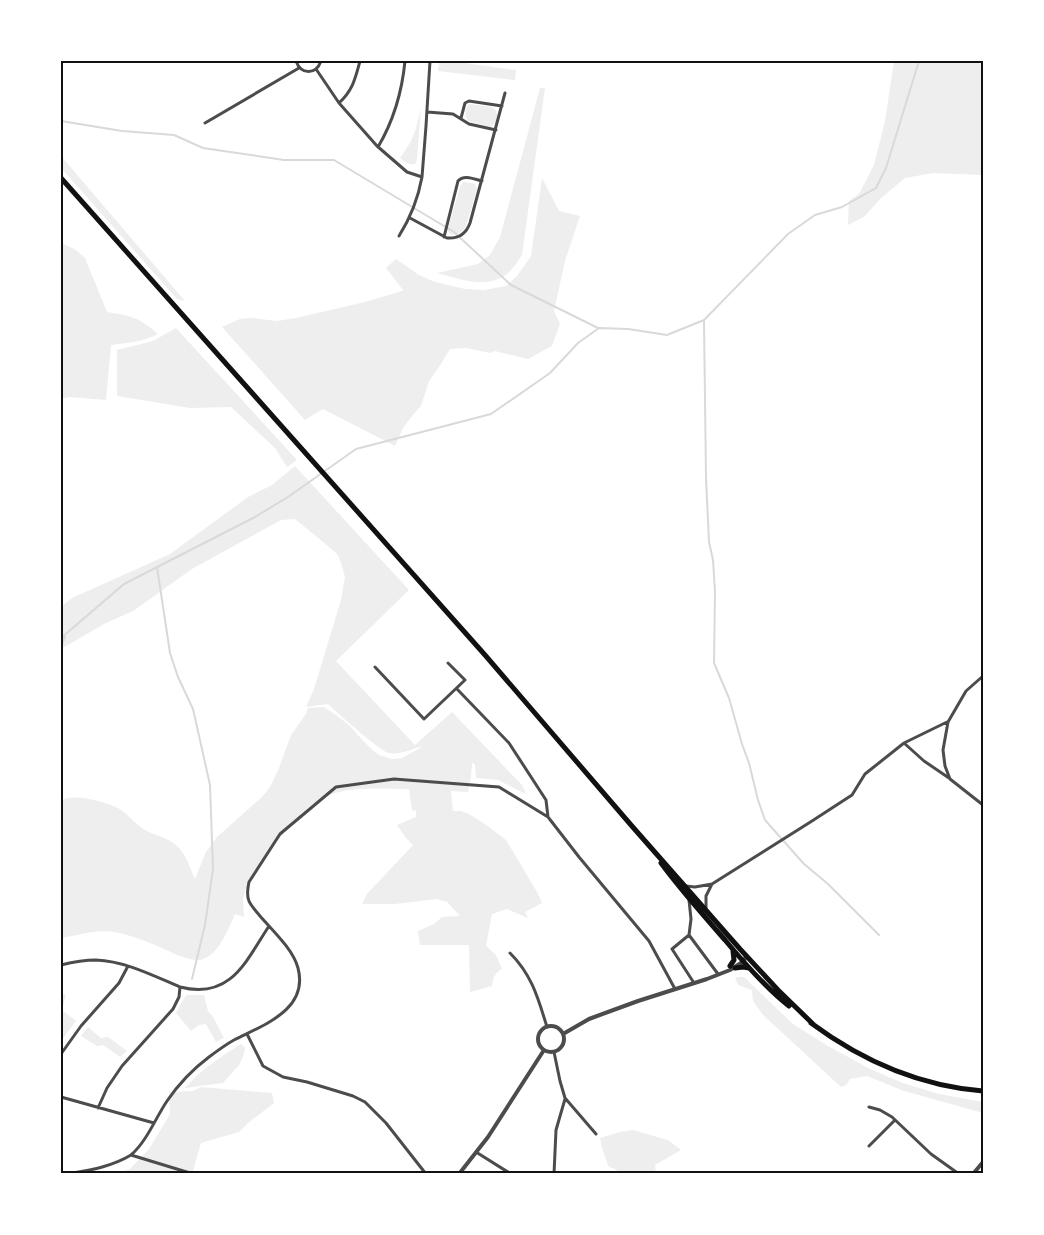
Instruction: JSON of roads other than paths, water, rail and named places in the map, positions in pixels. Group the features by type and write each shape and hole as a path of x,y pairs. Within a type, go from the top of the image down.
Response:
{"highway":[{"path":"61,178 478,648 684,885 750,969 784,1002 834,1039 854,1050 904,1074 928,1082 955,1088 983,1091"},
{"path":"631,825 689,899 732,948 814,1024"},
{"path":"732,948 734,960 732,967 750,969"}],"street":[{"path":"296,61 299,68 310,72 316,69 321,61"},
{"path":"339,103 355,82 360,61"},
{"path":"378,147 393,118 400,96 405,61"},
{"path":"399,236 410,218 422,177 430,61"},
{"path":"205,123 299,68"},
{"path":"316,69 339,103 378,147 407,172 422,177"},
{"path":"410,218 444,237 454,239 466,232 470,224 505,93"},
{"path":"461,118 465,103 468,101 502,106"},
{"path":"427,112 453,114 469,124 496,130"},
{"path":"444,237 458,181 464,177 482,181"},
{"path":"375,667 424,719 465,680 448,663"},
{"path":"950,778 945,766 943,750 948,722 966,690 983,676"},
{"path":"457,688 509,743 546,800 548,817"},
{"path":"684,885 695,887 712,884 852,794 864,774 904,743 948,722"},
{"path":"904,743 924,761 950,778 983,806"},
{"path":"67,1174 106,1166 122,1160 131,1154 142,1143 168,1100 196,1068 220,1048 272,1020 288,1009 296,997 299,985 298,967 289,950 249,902 247,890 249,882 280,834 336,787 394,779 499,787 548,817 578,857 649,941 675,989"},
{"path":"706,911 706,896 712,884"},
{"path":"689,899 691,919 689,936 718,974"},
{"path":"61,964 97,960 128,966 188,989 218,986 238,972 269,926"},
{"path":"689,936 672,949 694,984"},
{"path":"510,953 520,963 534,986 547,1027"},
{"path":"563,1034 588,1019 694,984 718,974 732,967 743,958"},
{"path":"61,1054 93,1011 119,983 128,966"},
{"path":"98,1108 107,1088 122,1066 174,1009 179,997 180,987"},
{"path":"547,1027 558,1028 563,1034 563,1043 554,1052 547,1052 539,1044 538,1036 547,1027"},
{"path":"247,1033 264,1066 283,1077 354,1096 365,1102 386,1123 426,1174"},
{"path":"459,1174 488,1136 544,1050"},
{"path":"554,1052 565,1098 596,1134"},
{"path":"61,1097 154,1123"},
{"path":"554,1174 556,1130 565,1098"},
{"path":"869,1107 888,1114 931,1154 958,1174"},
{"path":"869,1146 895,1120"},
{"path":"476,1152 512,1174"},
{"path":"131,1154 190,1173"},
{"path":"973,1174 983,1162"}],"waterway":[{"path":"61,638 124,584 255,517 288,497 356,449 491,414 550,373 578,343 599,328 628,329 667,335 704,320 788,234 815,215 842,207 876,188 886,168 919,61"},
{"path":"61,121 122,131 174,135 203,148 284,160 334,160 454,232 511,285 598,328"},
{"path":"704,321 706,478 709,542 713,560 715,592 714,663 729,698 765,820 804,864 828,884 879,935"},
{"path":"157,567 170,653 178,677 193,709 210,785 213,869 205,925 192,979"},
{"path":"61,646 65,637"}]}
